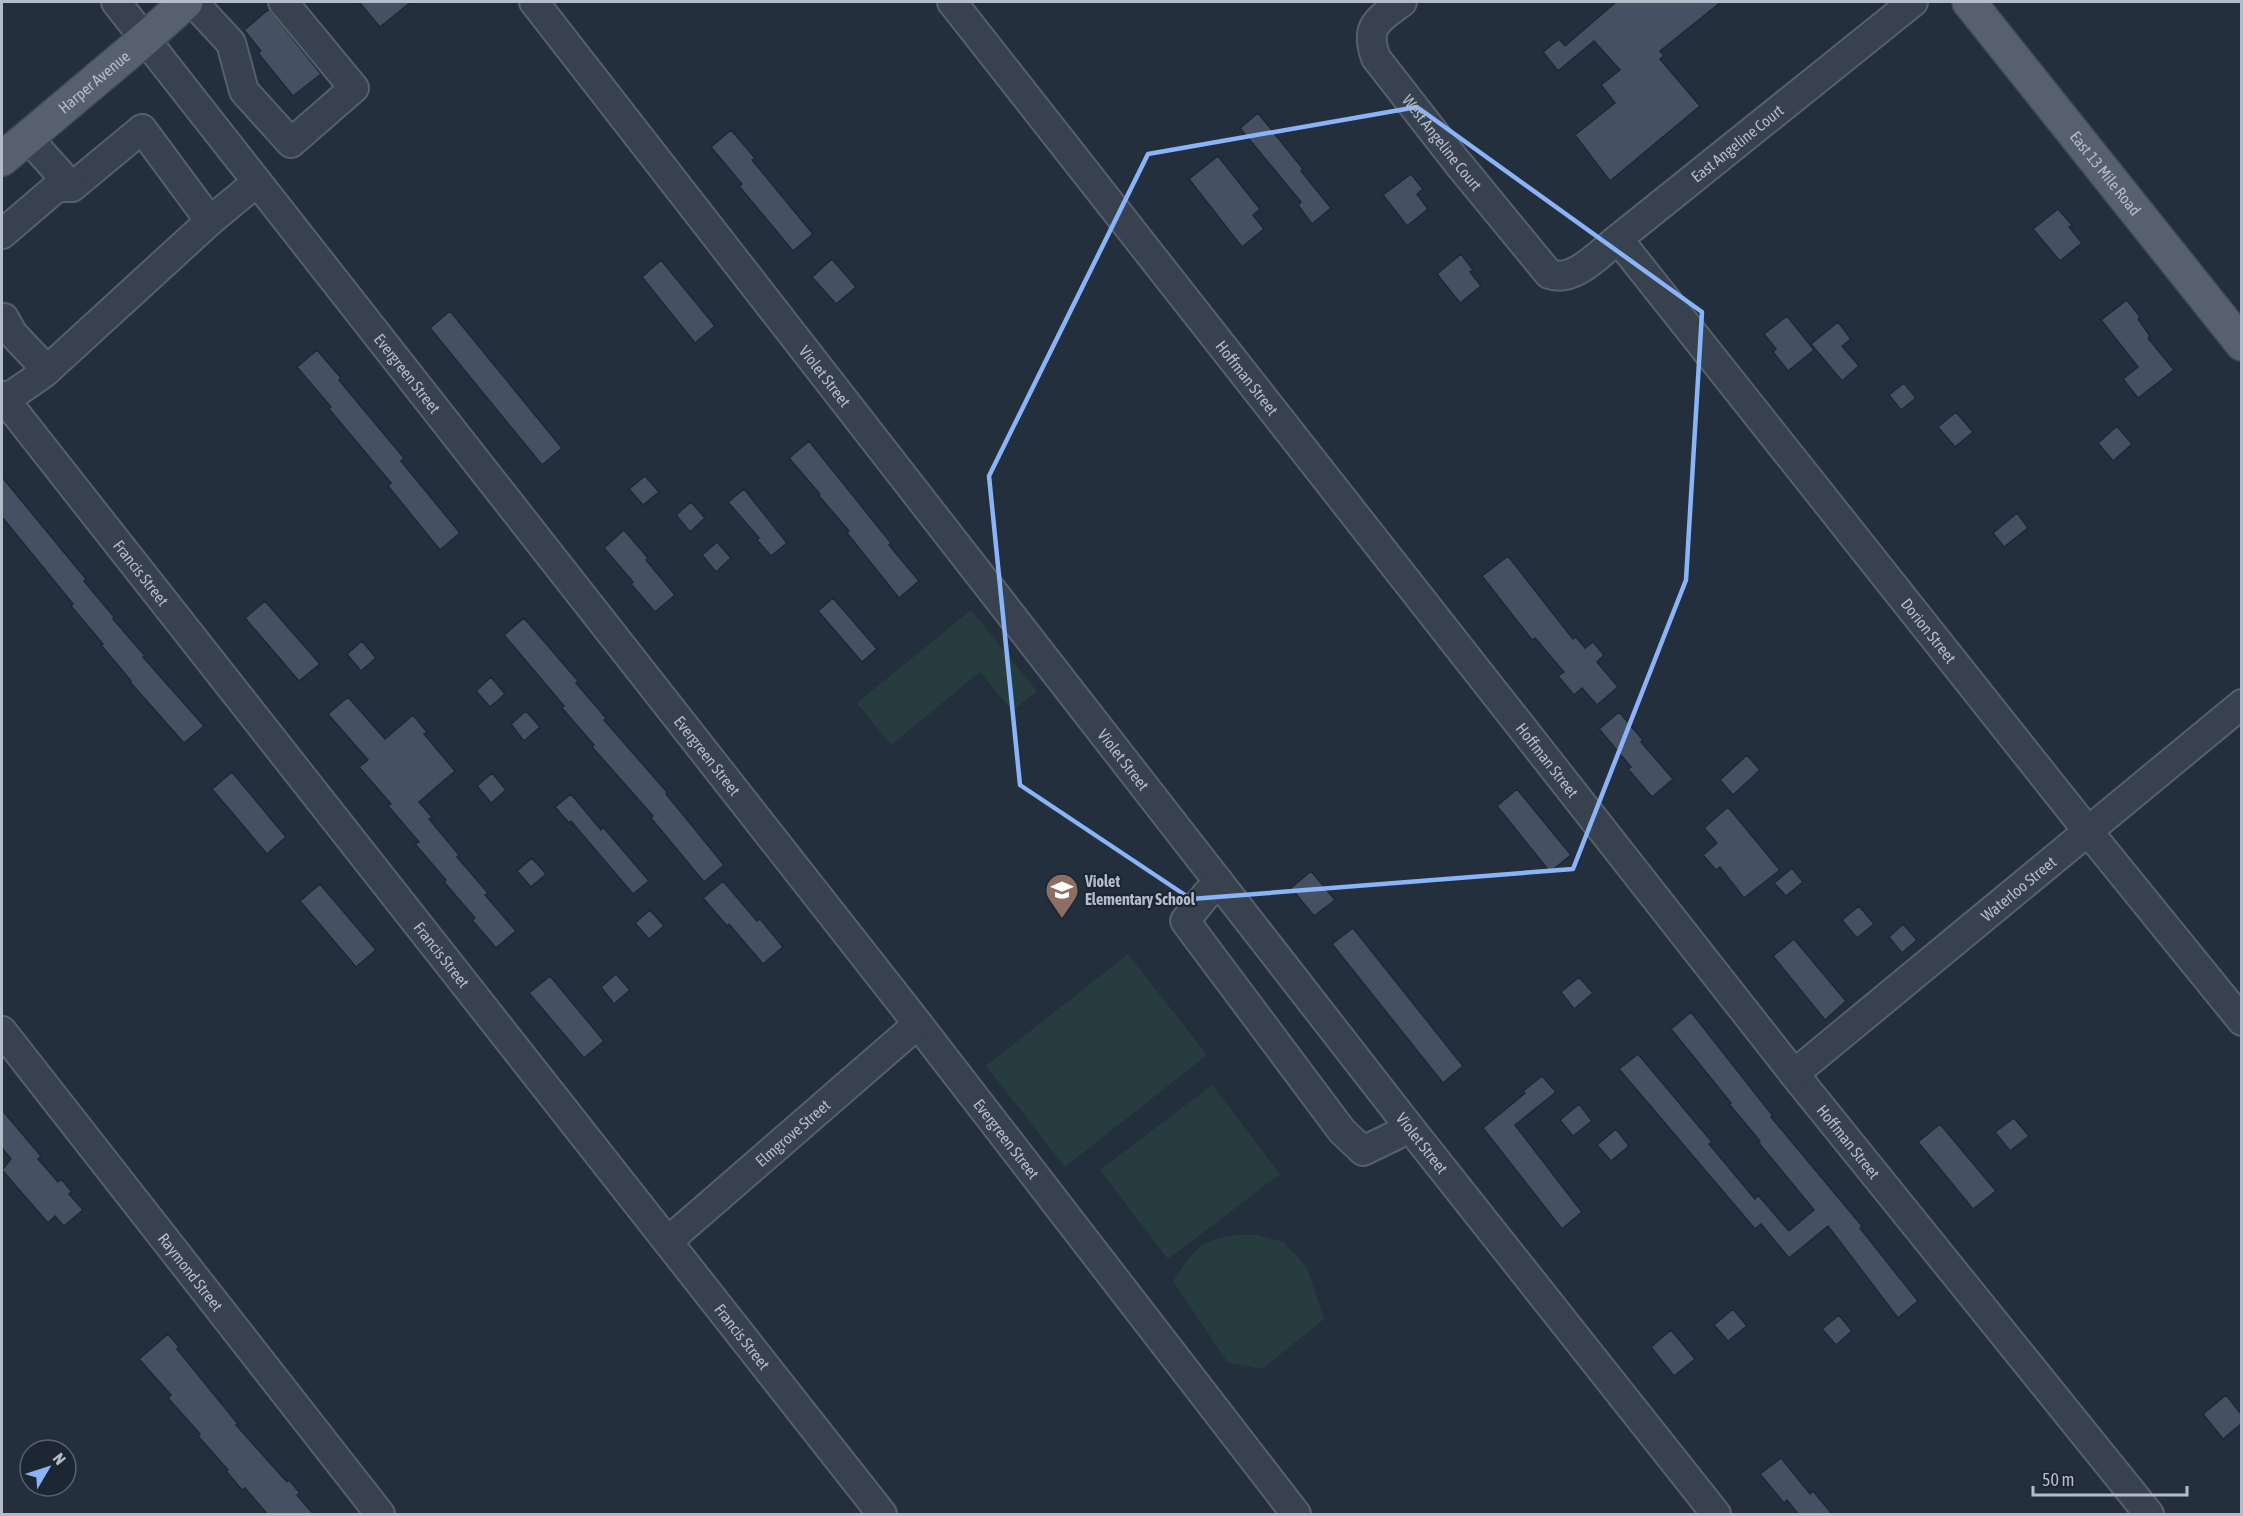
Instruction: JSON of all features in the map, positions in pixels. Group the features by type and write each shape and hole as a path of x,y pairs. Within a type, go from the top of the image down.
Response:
{"main road":[{"name":"Harper Avenue","path":"2,159 186,2"},
{"name":"East 13 Mile Road","path":"1969,2 2241,344"}],"street":[{"name":"Evergreen Street","path":"116,2 918,1024 1296,1515"},
{"path":"193,2 231,43 244,91 291,144 354,88 283,2"},
{"name":"Violet Street","path":"534,2 1407,1124 1716,1515"},
{"name":"Hoffman Street","path":"952,2 1794,1074 2149,1515"},
{"name":"West Angeline Court","path":"1402,2 1381,17 1370,33 1370,43 1376,58 1457,162 1542,265 1549,273 1558,277"},
{"name":"East Angeline Court","path":"1558,277 1580,269 1913,2"},
{"path":"2,234 57,187 72,187 142,129 210,221"},
{"path":"27,137 72,187"},
{"path":"3,398 47,370 210,221 257,182"},
{"name":"Dorion Street","path":"1618,239 2241,1021"},
{"path":"4,318 13,334 47,370"},
{"name":"Francis Street","path":"3,398 882,1515"},
{"name":"Waterloo Street","path":"1794,1074 2241,704"},
{"path":"1219,882 1185,921 1342,1131 1363,1151 1396,1135 1407,1124"},
{"name":"Elmgrove Street","path":"668,1241 918,1024"},
{"name":"Raymond Street","path":"2,1031 380,1515"}],"highlighted area":[{"path":"1417,107 1702,312 1686,580 1573,869 1191,899 1020,785 989,476 1148,154"}],"green space":[{"path":"971,610 1037,691 1012,711 980,672 891,745 857,703"},
{"path":"1128,954 1207,1055 1065,1167 986,1066"},
{"path":"1212,1085 1280,1174 1168,1259 1100,1170"},
{"path":"1237,1235 1257,1235 1284,1242 1307,1268 1324,1319 1262,1369 1228,1363 1173,1281 1199,1248 1214,1240"}],"building":[{"path":"359,2 411,2 380,27"},
{"path":"1616,2 1721,2 1660,51 1664,56 1660,59 1700,106 1610,181 1575,135 1615,103 1601,85 1620,70 1594,41 1558,71 1543,52 1559,39 1565,46"},
{"path":"269,9 321,74 293,96 258,53 261,51 244,30"},
{"path":"1258,113 1331,208 1312,224 1298,205 1301,202 1240,128"},
{"path":"731,130 755,158 752,160 813,234 793,251 739,186 742,184 711,147"},
{"path":"1218,156 1260,209 1253,215 1264,229 1242,247 1189,179"},
{"path":"1411,174 1423,189 1417,194 1428,209 1407,226 1383,195"},
{"path":"2058,209 2072,225 2069,227 2082,243 2060,261 2033,229"},
{"path":"1461,254 1473,270 1470,272 1481,286 1460,303 1437,274"},
{"path":"832,259 856,287 836,304 812,277"},
{"path":"661,260 715,326 695,343 642,277"},
{"path":"2127,300 2140,317 2138,319 2150,336 2148,338 2174,370 2138,398 2123,379 2138,367 2101,320"},
{"path":"450,311 562,448 542,465 430,328"},
{"path":"1787,316 1814,350 1788,371 1773,352 1776,349 1764,334"},
{"path":"1838,322 1851,339 1842,346 1859,366 1842,381 1811,344"},
{"path":"317,350 404,458 401,461 460,533 440,550 388,486 391,483 297,367"},
{"path":"1904,383 1916,398 1901,410 1889,395"},
{"path":"1956,412 1973,432 1955,447 1938,427"},
{"path":"2117,426 2132,444 2113,461 2098,443"},
{"path":"809,441 919,581 899,598 847,533 849,531 819,496 820,494 789,458"},
{"path":"645,476 659,492 643,505 629,489"},
{"path":"2,477 86,579 84,581 145,656 143,657 204,726 184,743 130,682 101,645 103,644 71,606 73,604 2,517"},
{"path":"744,489 787,543 771,556 757,540 759,538 728,502"},
{"path":"691,502 705,518 690,532 676,515"},
{"path":"2017,513 2028,528 2004,547 1993,533"},
{"path":"624,530 675,595 655,612 604,548"},
{"path":"717,542 731,558 716,572 702,555"},
{"path":"1508,556 1573,639 1576,637 1585,648 1593,642 1604,655 1597,662 1618,687 1597,705 1582,688 1574,695 1558,676 1564,672 1535,638 1532,640 1482,576"},
{"path":"833,598 877,649 862,662 818,611"},
{"path":"265,601 320,664 299,681 245,618"},
{"path":"524,618 578,681 576,683 606,718 604,720 667,792 666,794 724,865 704,882 651,818 653,816 592,747 594,745 562,708 564,706 504,635"},
{"path":"362,641 376,658 361,671 347,654"},
{"path":"491,677 505,694 490,707 476,691"},
{"path":"348,697 385,739 413,715 427,732 424,734 455,771 419,802 432,817 429,819 459,855 457,857 488,893 485,895 516,931 496,948 472,920 475,918 444,882 446,880 415,844 419,842 388,806 391,804 359,767 368,760 328,714"},
{"path":"526,711 540,727 524,741 511,724"},
{"path":"1619,712 1673,779 1652,797 1628,769 1631,767 1599,729"},
{"path":"1747,755 1760,770 1733,795 1720,780"},
{"path":"232,772 286,837 267,854 212,789"},
{"path":"492,773 506,790 491,803 477,786"},
{"path":"1517,789 1571,855 1550,872 1497,806"},
{"path":"571,794 649,881 633,894 571,821 569,823 555,807"},
{"path":"1728,807 1780,870 1744,898 1720,867 1716,870 1703,855 1717,843 1704,828"},
{"path":"532,858 546,874 531,887 517,871"},
{"path":"1792,868 1803,882 1786,896 1774,883"},
{"path":"1311,871 1335,900 1314,916 1291,888"},
{"path":"723,881 757,921 760,919 783,947 763,964 703,898"},
{"path":"320,884 376,950 356,967 300,901"},
{"path":"1859,906 1874,924 1857,938 1842,920"},
{"path":"650,910 664,926 649,939 635,923"},
{"path":"1903,924 1917,940 1902,953 1889,937"},
{"path":"1353,928 1463,1066 1443,1083 1332,944"},
{"path":"1794,939 1846,1001 1825,1020 1773,956"},
{"path":"616,974 630,990 614,1004 601,987"},
{"path":"550,976 604,1041 584,1058 529,993"},
{"path":"1579,977 1593,993 1574,1009 1561,992"},
{"path":"1691,1012 1773,1116 1771,1117 1862,1226 1860,1228 1918,1301 1898,1318 1828,1226 1789,1258 1761,1224 1755,1229 1619,1069 1638,1054 1712,1142 1709,1144 1755,1199 1758,1195 1789,1231 1814,1210 1671,1029"},
{"path":"1542,1076 1556,1092 1515,1125 1582,1212 1562,1229 1483,1128"},
{"path":"1579,1104 1592,1121 1573,1136 1560,1120"},
{"path":"2,1110 41,1156 38,1159 58,1182 61,1179 72,1192 69,1194 83,1210 64,1226 55,1216 48,1223 2,1170 11,1159 2,1148"},
{"path":"2014,1118 2029,1136 2010,1151 1995,1132"},
{"path":"1940,1124 1996,1191 1973,1209 1918,1142"},
{"path":"1616,1129 1629,1146 1611,1161 1597,1145"},
{"path":"1733,1309 1747,1326 1728,1341 1714,1325"},
{"path":"1839,1315 1852,1331 1836,1345 1822,1329"},
{"path":"1671,1330 1695,1359 1674,1376 1651,1347"},
{"path":"168,1334 179,1347 177,1349 238,1424 236,1425 287,1482 289,1480 300,1493 297,1495 314,1515 268,1515 245,1488 242,1490 226,1471 228,1470 198,1436 200,1434 168,1398 171,1395 139,1359"},
{"path":"2226,1395 2241,1414 2241,1424 2223,1439 2203,1414"},
{"path":"1781,1458 1810,1494 1813,1491 1833,1515 1799,1515 1787,1500 1784,1503 1760,1474"}],"place":[{"name":"Violet Elementary School","path":"1062,919"}]}
